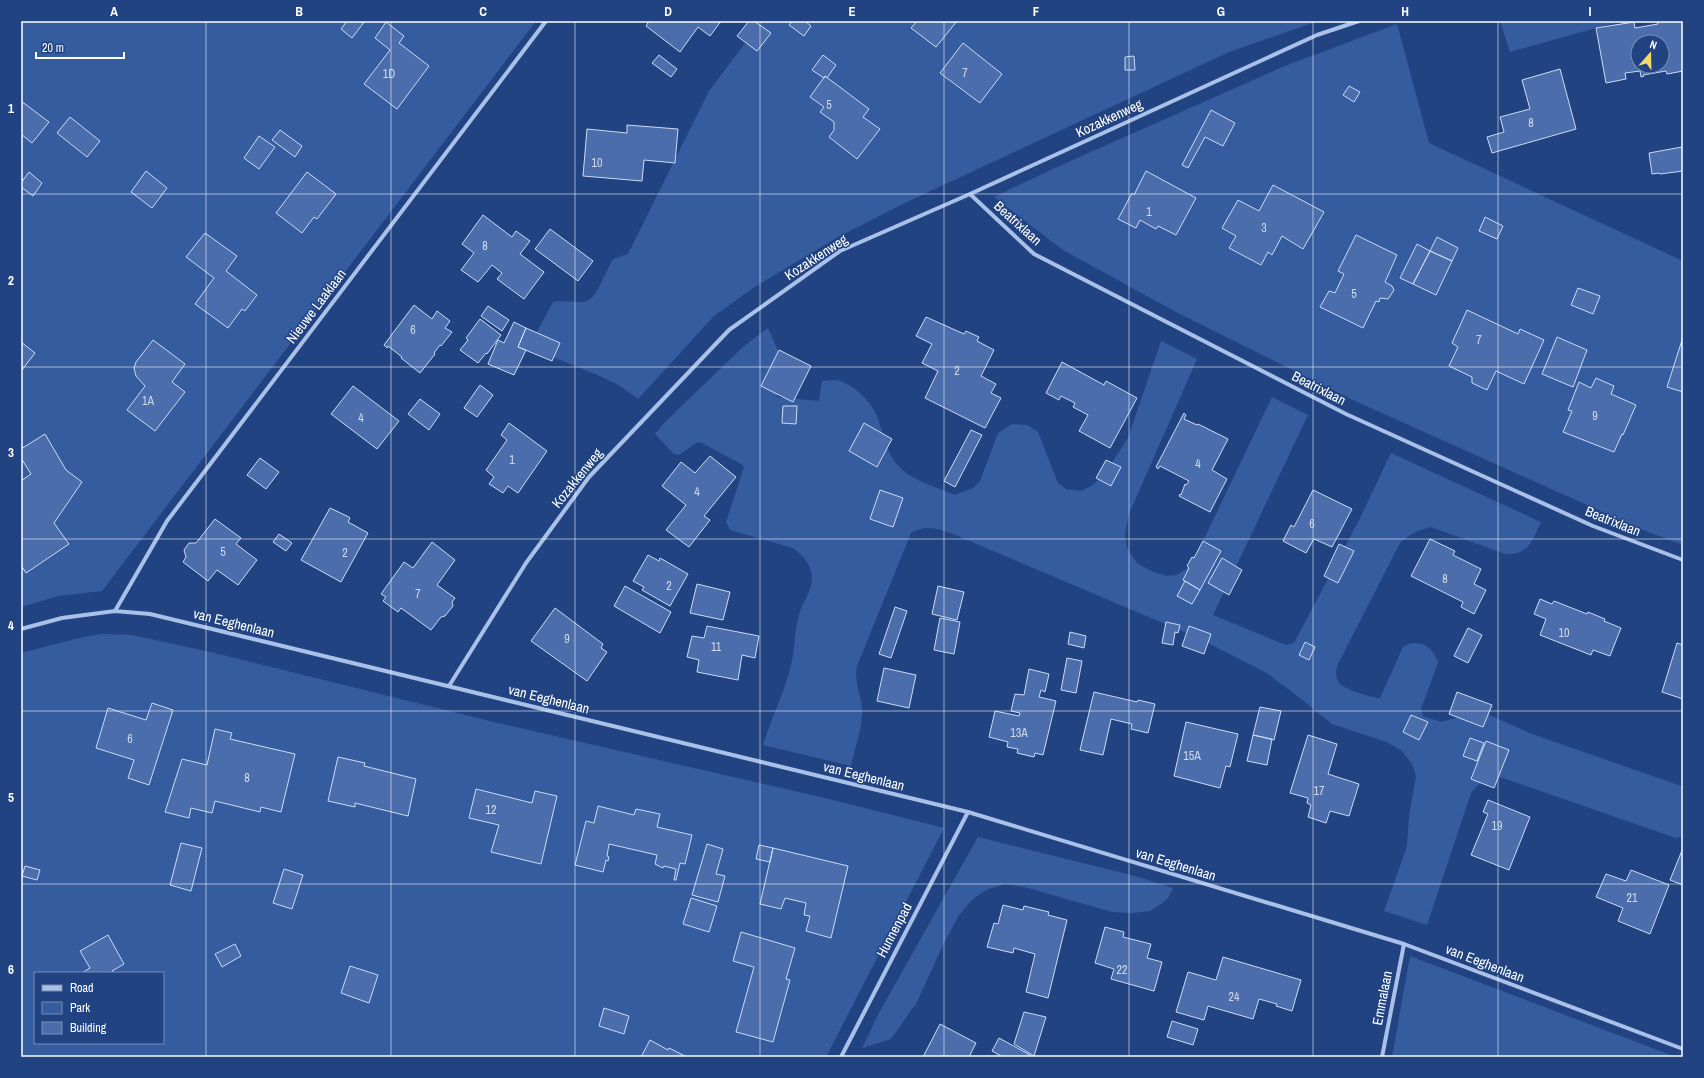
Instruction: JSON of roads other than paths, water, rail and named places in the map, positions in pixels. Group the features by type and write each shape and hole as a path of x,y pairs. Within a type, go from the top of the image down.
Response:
{"street":[{"name":"Nieuwe Laaklaan","path":"115,611 167,521 546,21"},
{"name":"Kozakkenweg","path":"449,686 526,563 589,477 728,330 840,251 970,194 1317,35 1359,21"},
{"name":"Beatrixlaan","path":"970,194 1034,254 1346,414 1593,526 1683,560"},
{"name":"van Eeghenlaan","path":"21,629 62,618 115,611 150,614 968,812 1404,944 1683,1048"},
{"name":"Hunnenpad","path":"841,1057 968,812"},
{"name":"Emmalaan","path":"1382,1057 1404,944"}]}
